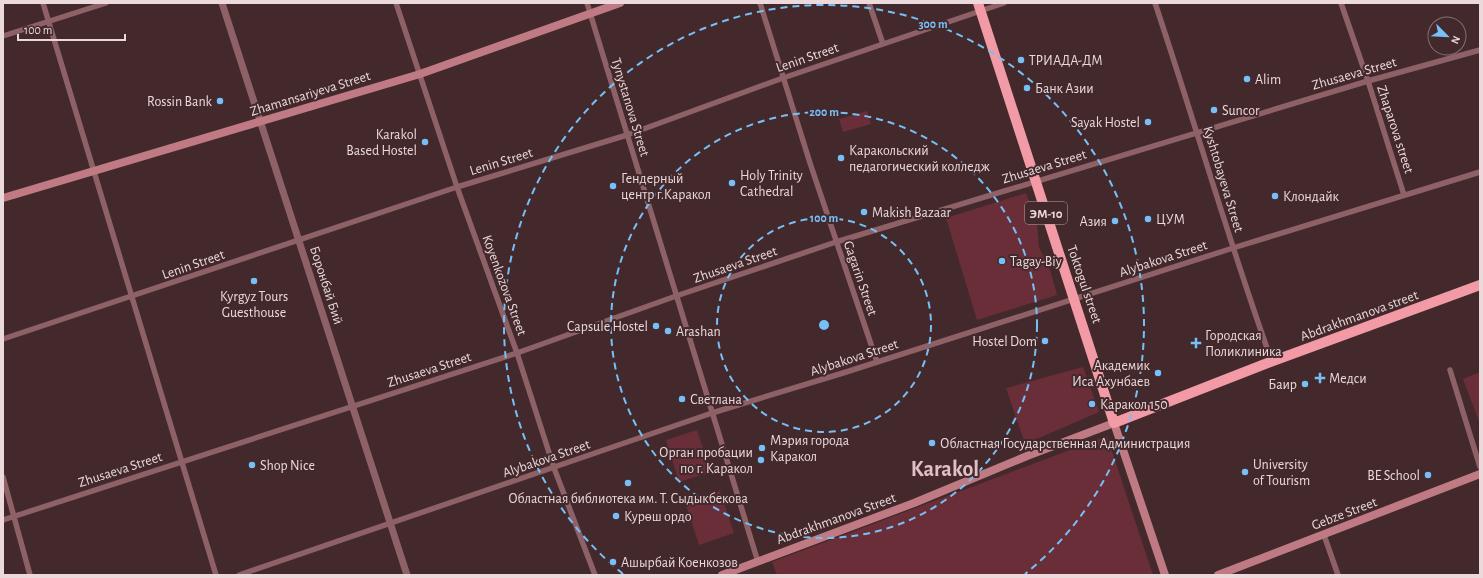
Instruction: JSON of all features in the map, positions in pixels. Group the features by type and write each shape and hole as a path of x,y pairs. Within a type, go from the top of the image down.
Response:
{"highway":[{"name":"Toktogul street","path":"980,7 1114,423"},
{"name":"Abdrakhmanova street","path":"1114,423 1272,362 1480,285"}],"main road":[{"name":"Zhamansariyeva Street","path":"3,198 420,74 620,3"},
{"name":"Abdrakhmanova Street","path":"722,575 914,503 1027,456 1114,423"},
{"name":"Toktogul street","path":"1114,423 1165,575"},
{"name":"Gebze Street","path":"1218,575 1480,474"}],"street":[{"path":"43,3 216,575"},
{"path":"3,36 49,20 106,3"},
{"name":"Боронбай Бий","path":"222,3 407,575"},
{"name":"Koyenkozova Street","path":"396,3 457,188 517,353 554,468 595,575"},
{"name":"Tynystanova Street","path":"587,3 758,562"},
{"name":"Gagarin Street","path":"760,3 836,242 877,362"},
{"path":"869,3 883,44"},
{"name":"Lenin Street","path":"3,339 457,188 627,135 783,78 883,44 980,7 1004,3"},
{"name":"Kyshtobayeva Street","path":"1155,3 1198,133 1233,248 1272,362"},
{"name":"Zhaparova street","path":"1341,3 1368,81 1404,195"},
{"name":"Zhusaeva Street","path":"3,520 517,353 676,296 836,242 1368,81 1480,50"},
{"name":"Alybakova Street","path":"239,575 712,413 1233,248 1480,172"},
{"path":"1450,370 1480,467"},
{"path":"3,477 15,516 30,575"},
{"path":"1324,535 1338,575"}],"shaded area":[{"path":"867,111 871,124 843,132 839,119"},
{"path":"1026,193 1037,222 1039,247 1050,270 1057,295 977,320 946,218"},
{"path":"1083,367 1099,412 1025,444 1006,388"},
{"path":"1480,372 1480,424 1463,379"},
{"path":"697,430 711,472 679,482 666,440"},
{"path":"1107,436 1153,575 777,575 772,562"},
{"path":"720,491 734,533 699,545 685,502"}],"place":[{"name":"ТРИАДА-ДМ","path":"1021,60"},
{"name":"Alim","path":"1247,79"},
{"name":"Банк Азии","path":"1027,88"},
{"name":"Rossin Bank","path":"220,101"},
{"name":"Suncor","path":"1214,110"},
{"name":"Sayak Hostel","path":"1148,122"},
{"name":"Karakol Based Hostel","path":"425,142"},
{"name":"Каракольский педагогический колледж","path":"841,158"},
{"name":"Holy Trinity Cathedral","path":"732,183"},
{"name":"Гендерный центр г.Каракол","path":"613,186"},
{"name":"Клондайк","path":"1275,196"},
{"name":"Makish Bazaar","path":"864,212"},
{"name":"ЦУМ","path":"1148,219"},
{"name":"Азия","path":"1115,221"},
{"name":"Tagay-Biy","path":"1002,261"},
{"name":"Kyrgyz Tours Guesthouse","path":"254,281"},
{"name":"Capsule Hostel","path":"656,326"},
{"name":"Arashan","path":"668,331"},
{"name":"Hostel Dom","path":"1045,341"},
{"name":"Городская Поликлиника","path":"1196,343"},
{"name":"Академик Иса Ахунбаев","path":"1158,373"},
{"name":"Медси","path":"1320,378"},
{"name":"Баир","path":"1305,384"},
{"name":"Светлана","path":"682,399"},
{"name":"Каракол 150","path":"1092,404"},
{"name":"Областная Государственная Администрация","path":"932,443"},
{"name":"Мэрия города Каракол","path":"762,448"},
{"name":"Орган пробации по г. Каракол","path":"761,460"},
{"name":"Shop Nice","path":"252,465"},
{"name":"University of Tourism","path":"1245,472"},
{"name":"BE School","path":"1428,475"},
{"name":"Областная библиотека им. Т. Сыдыкбекова","path":"628,483"},
{"name":"Курөш ордо","path":"616,516"},
{"name":"Ашырбай Коенкозов","path":"613,562"}],"district":[{"name":"Karakol","path":"945,468"}]}
